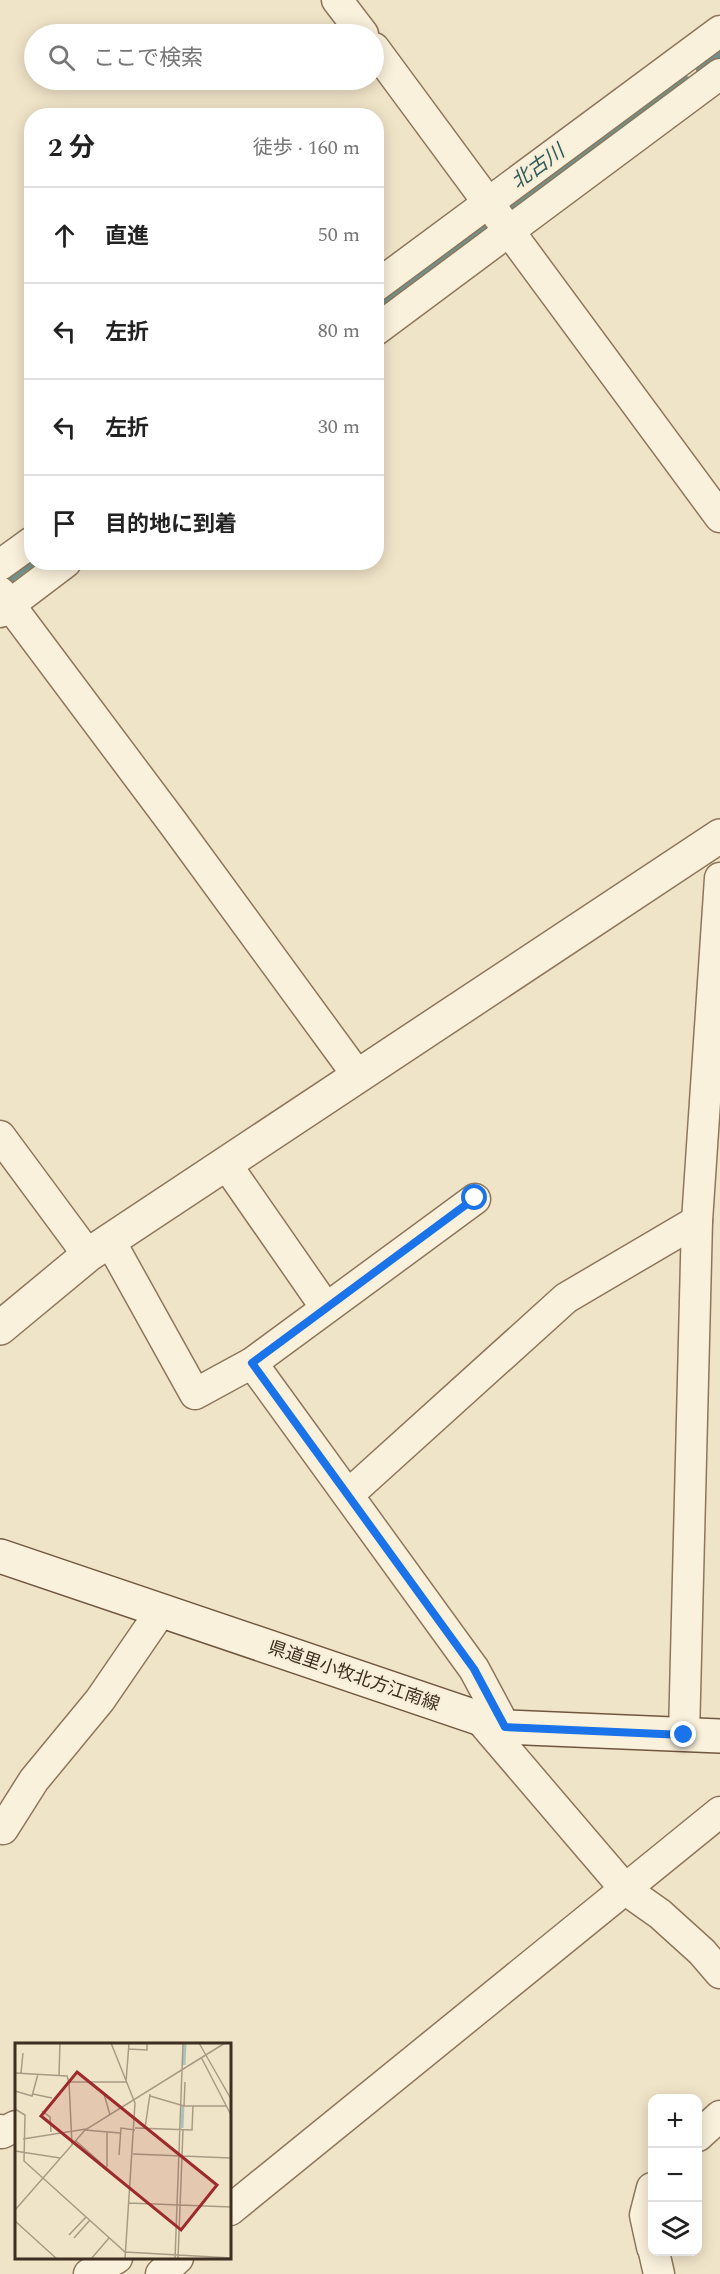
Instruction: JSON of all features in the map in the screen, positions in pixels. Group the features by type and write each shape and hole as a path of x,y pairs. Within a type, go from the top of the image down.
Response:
{"street":[{"path":"337,0 355,24"},
{"path":"384,323 500,216 720,32"},
{"path":"384,61 720,517"},
{"path":"384,281 500,216 720,74"},
{"path":"0,565 24,548"},
{"path":"54,570 4,602 358,1076"},
{"path":"0,1328 99,1248 720,836"},
{"path":"684,1735 697,1221 720,878"},
{"path":"5,1152 99,1248 195,1394 252,1363 475,1198"},
{"path":"226,1164 326,1308"},
{"path":"348,1495 566,1298 697,1221"},
{"path":"252,1363 474,1669 492,1722 626,1890 660,1914 702,1952 720,1973"},
{"name":"県道里小牧北方江南線","path":"0,1556 492,1722 720,1736"},
{"path":"3,1829 34,1780 100,1700 161,1611"},
{"path":"231,2209 720,1812"},
{"path":"702,2132 720,2116"},
{"path":"0,2130 2,2133 15,2126"},
{"path":"648,2203 645,2215 648,2228"},
{"path":"655,2256 659,2274"},
{"path":"89,2274 115,2259"},
{"path":"149,2259 160,2274 177,2259"}],"waterway":[{"name":"北古川","path":"701,70 720,56"},
{"name":"北古川","path":"384,302 686,81"},
{"name":"北古川","path":"0,585 24,567"}],"route":[{"path":"475,1198 252,1363 474,1669 505,1727 684,1735"}]}
